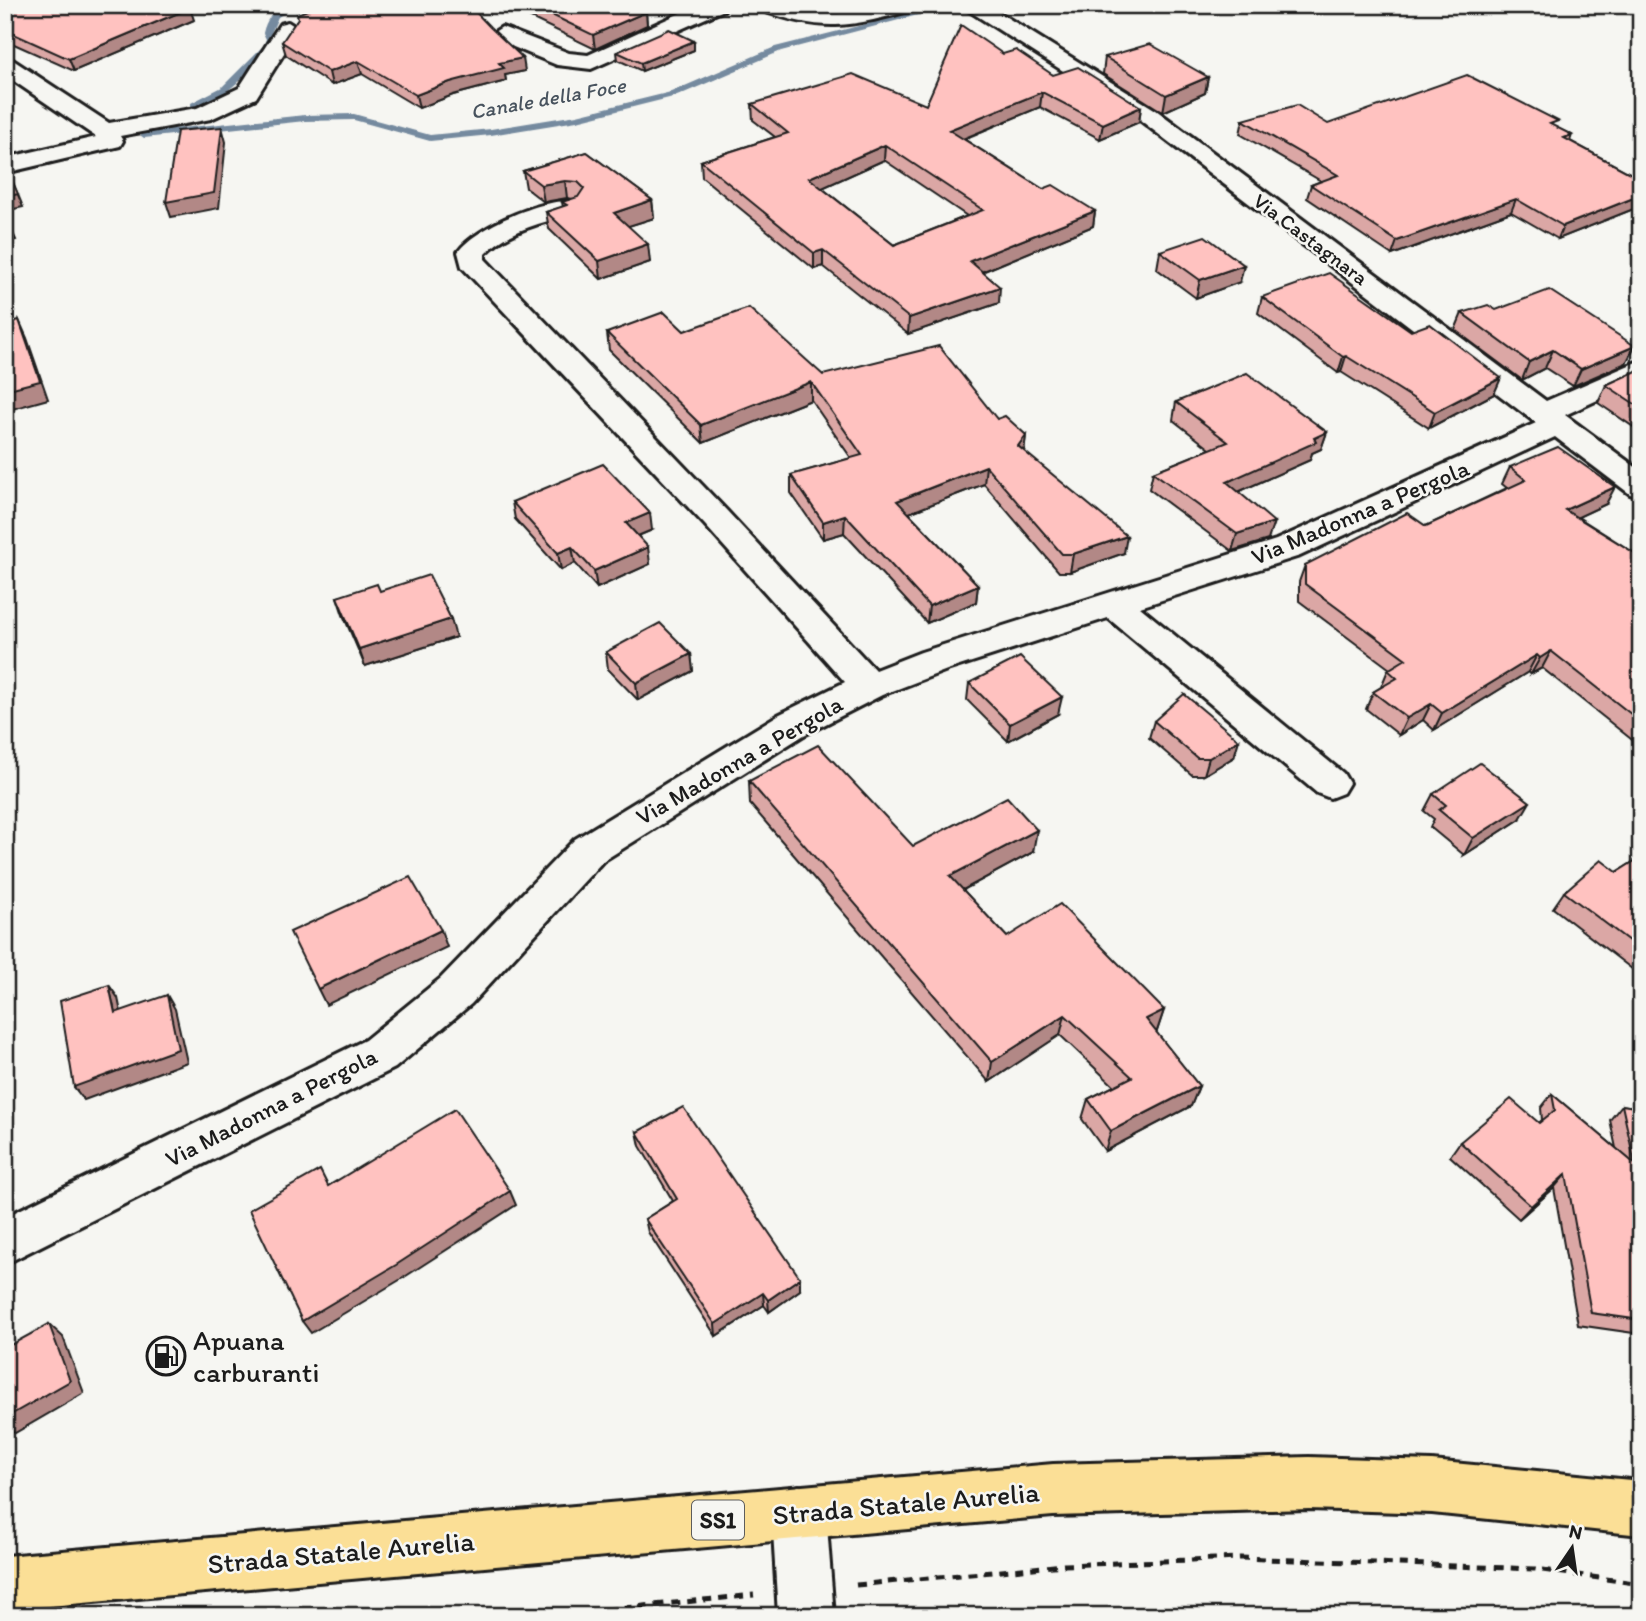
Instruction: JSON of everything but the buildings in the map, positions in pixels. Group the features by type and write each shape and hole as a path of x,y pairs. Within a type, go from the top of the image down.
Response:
{"main road":[{"name":"Strada Statale Aurelia","path":"5,1583 1053,1490 1308,1483 1432,1487 1641,1508"}],"street":[{"path":"502,34 565,60 591,62 716,5"},
{"path":"768,5 808,20 830,23 905,5"},
{"name":"Via Castagnara","path":"971,5 1149,115 1641,487"},
{"path":"5,166 108,136 203,114 248,93 288,29"},
{"path":"5,65 108,136"},
{"path":"571,208 501,228 484,237 471,252 472,261 716,518 869,686"},
{"name":"Via Madonna a Pergola","path":"5,1241 380,1054 456,991 589,849 791,725 869,686 1112,603 1288,548 1548,419 1641,369"},
{"path":"1112,603 1330,783"},
{"path":"799,1513 805,1603"}],"path":[{"path":"544,1616 805,1603 1064,1565 1240,1558 1535,1569 1641,1584"}],"waterway":[{"path":"194,105 225,89 267,47 270,39 267,33 272,18 293,5"},
{"name":"Canale della Foce","path":"144,135 305,118 354,117 430,138 491,132 577,118 674,94 778,49 948,6"}],"place":[{"name":"Apuana carburanti","path":"166,1356"}]}
